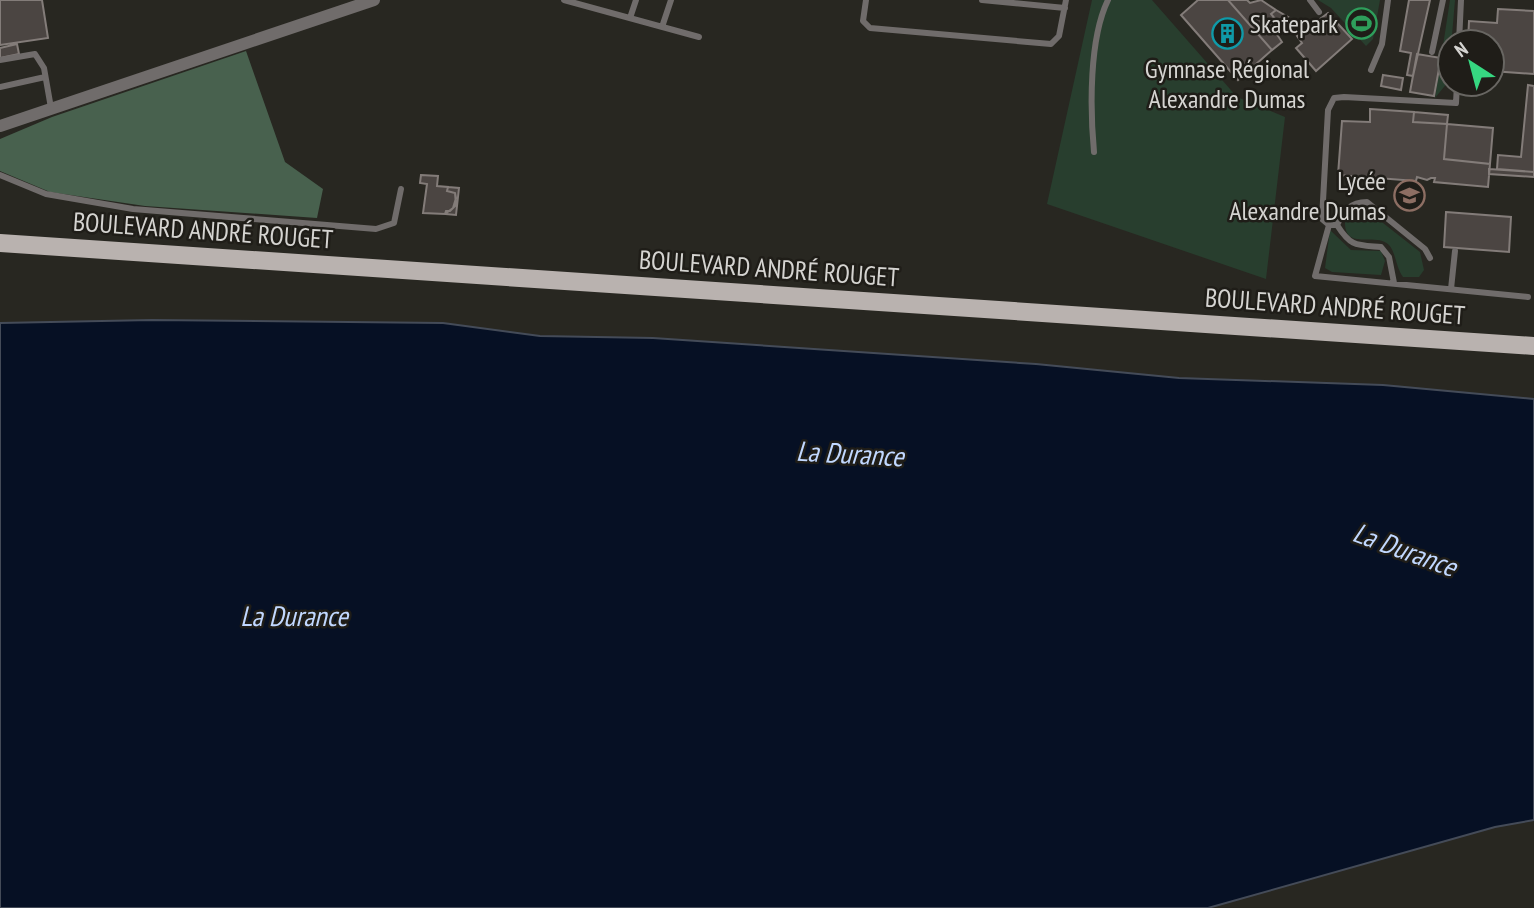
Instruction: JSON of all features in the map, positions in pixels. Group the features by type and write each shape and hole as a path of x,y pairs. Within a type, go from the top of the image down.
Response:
{"main road":[{"name":"BOULEVARD ANDRÉ ROUGET","path":"0,243 1534,346"}],"street":[{"path":"0,126 374,0"}],"lane":[{"path":"600,10 604,0"},
{"path":"630,18 636,0"},
{"path":"662,27 671,0"},
{"path":"866,0 863,21 870,28 1051,44 1059,36 1066,0"},
{"path":"982,0 1065,8"},
{"path":"1094,152 1090,108 1094,59 1108,0"},
{"path":"1310,0 1320,12"},
{"path":"1371,70 1382,44 1388,0"},
{"path":"1432,52 1443,0"},
{"path":"1460,28 1461,0"},
{"path":"569,1 699,37"},
{"path":"0,60 35,54 44,68 51,110"},
{"path":"0,88 45,77"},
{"path":"1337,225 1329,225 1322,219 1328,110 1334,98 1456,103 1456,98"},
{"path":"0,175 46,194 133,209 376,229 394,223 401,189"},
{"path":"1337,225 1344,211 1355,202 1367,202 1425,249 1430,258"},
{"path":"1329,225 1315,276 1528,297"},
{"path":"1337,225 1346,240 1356,245 1381,247 1389,257 1394,283"},
{"path":"1451,289 1455,251"}],"green space":[{"path":"1092,0 1152,0 1237,97 1285,117 1266,279 1047,204"},
{"name":"Skatepark","path":"1318,0 1380,0 1373,39 1366,46 1331,8"},
{"path":"1450,0 1455,0 1453,28 1446,28"},
{"path":"246,51 285,162 323,189 317,218 145,206 50,192 0,171 0,139 52,117"},
{"path":"1354,209 1369,212 1420,252 1424,270 1419,277 1403,277 1391,248 1383,241 1349,236 1345,221"},
{"path":"1330,230 1351,250 1381,251 1385,261 1381,275 1332,272 1325,268"}],"water":[{"name":"La Durance","path":"152,320 443,323 540,336 653,338 1036,364 1179,378 1383,385 1534,399 1534,820 1495,827 1208,908 0,908 0,323"}],"building":[{"path":"0,0 42,0 48,38 0,45"},
{"name":"Gymnase Régional Alexandre Dumas","path":"1198,0 1228,0 1272,50 1238,80 1181,15"},
{"path":"1228,0 1247,0 1250,3 1261,0 1276,10 1271,14 1280,25 1274,30 1282,42 1272,50"},
{"path":"1409,0 1430,0 1413,76 1407,75 1411,53 1400,51"},
{"path":"1498,9 1534,11 1534,74 1506,72 1506,28 1469,28 1469,21 1497,23"},
{"path":"1276,10 1288,17 1280,25 1271,14"},
{"path":"1328,13 1352,39 1316,71 1296,48 1302,43 1297,36"},
{"path":"17,44 19,54 0,58 0,48"},
{"path":"1417,54 1436,57 1434,96 1410,92"},
{"path":"1383,75 1403,78 1401,90 1381,86"},
{"path":"1528,85 1534,86 1534,172 1497,169 1498,155 1521,157"},
{"path":"1370,109 1414,112 1413,122 1447,124 1444,159 1490,164 1488,187 1434,182 1435,178 1427,180 1417,177 1416,181 1338,175 1342,121 1370,122"},
{"path":"1414,112 1448,115 1447,124 1413,122"},
{"path":"1447,124 1493,128 1490,164 1444,159"},
{"path":"1489,169 1534,172 1534,177 1489,174"},
{"path":"421,175 438,176 437,186 448,187 447,191 455,193 456,205 450,211 445,214 423,213 427,184 420,183"},
{"path":"448,187 459,188 456,215 445,214 453,208 456,198 455,193 447,191"},
{"path":"1446,212 1511,217 1509,252 1444,247"}],"place":[{"name":"Skatepark","path":"1361,23"},
{"name":"Gymnase Régional Alexandre Dumas","path":"1227,33"},
{"name":"Lycée Alexandre Dumas","path":"1409,195"}]}
